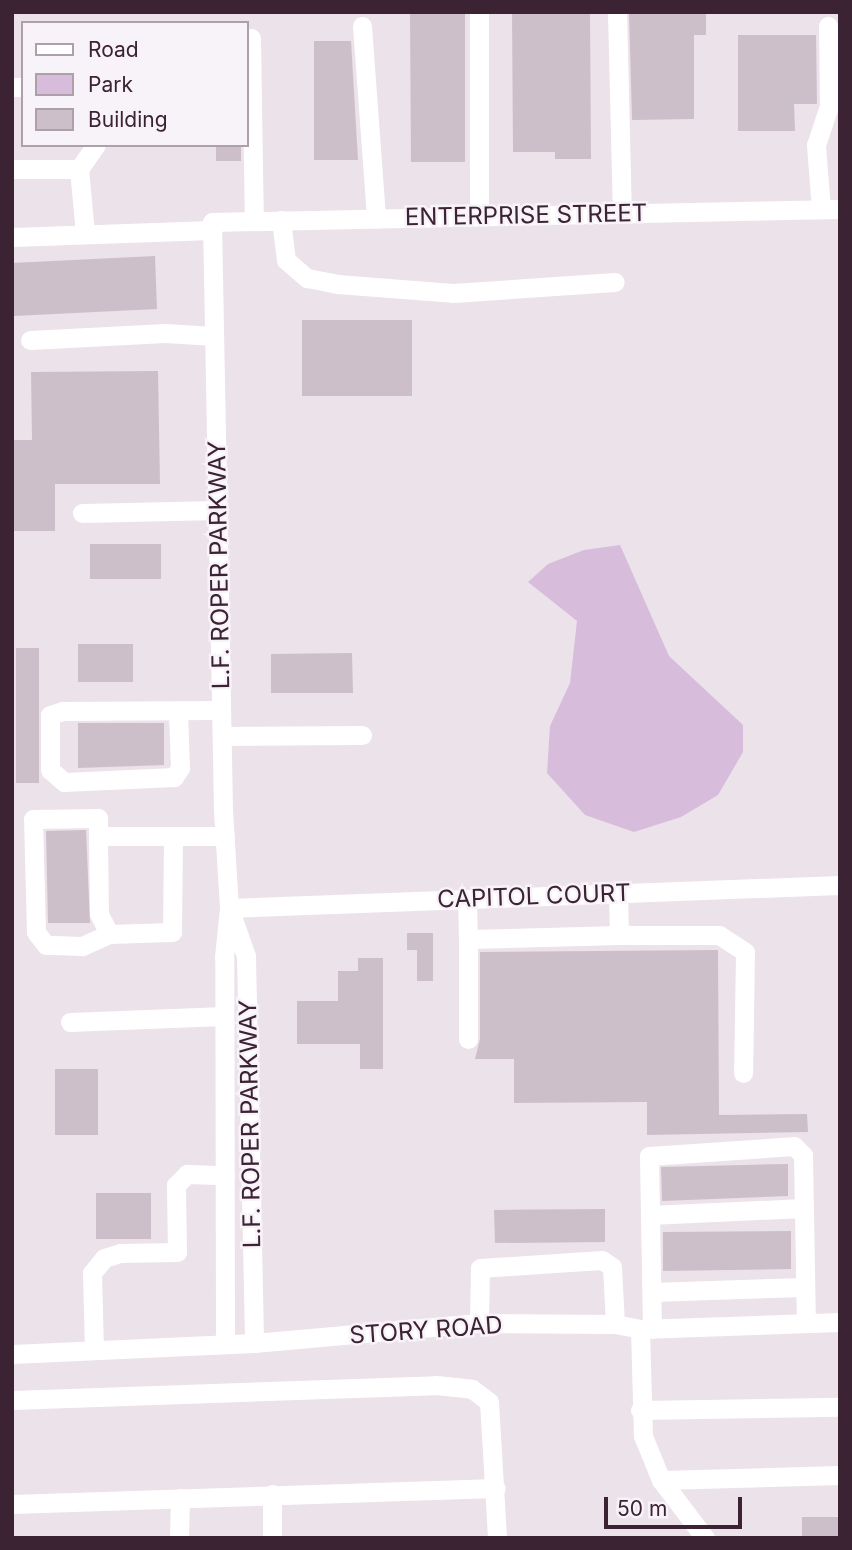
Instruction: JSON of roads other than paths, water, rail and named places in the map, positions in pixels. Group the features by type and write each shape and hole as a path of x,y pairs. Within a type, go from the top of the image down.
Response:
{"street":[{"path":"479,12 479,216"},
{"path":"617,12 622,213"},
{"path":"362,26 376,218"},
{"path":"828,26 828,106 816,145 830,209"},
{"path":"251,38 254,221"},
{"path":"85,234 79,169 95,147"},
{"path":"12,169 79,169"},
{"name":"ENTERPRISE STREET","path":"12,237 281,220 830,209"},
{"path":"281,220 286,260 307,278 337,284 453,293 615,282"},
{"name":"L.F. ROPER PARKWAY","path":"212,226 221,710 229,908 224,1016 225,1344"},
{"path":"30,340 164,333 214,335"},
{"path":"82,513 218,510"},
{"path":"178,711 180,768 174,777 64,782 50,770 50,715 178,711 221,710"},
{"path":"222,736 362,735"},
{"path":"109,934 99,914 98,818 33,819 36,932 46,945 82,946 109,934 172,932 173,837"},
{"path":"98,836 225,836"},
{"name":"CAPITOL COURT","path":"229,908 840,885"},
{"path":"618,893 619,935"},
{"path":"467,899 468,1039"},
{"name":"L.F. ROPER PARKWAY","path":"229,908 246,956 254,1343"},
{"path":"468,939 719,934 744,952 743,1073"},
{"path":"70,1022 224,1016"},
{"path":"705,1538 661,1480 643,1436 640,1410 646,1329 652,1292 649,1156 655,1153 794,1146 803,1155 806,1323"},
{"path":"94,1350 92,1273 104,1258 120,1253 177,1252 176,1185 187,1174 225,1175"},
{"path":"650,1215 804,1208"},
{"path":"479,1323 480,1268 602,1260 612,1266 615,1324"},
{"path":"652,1292 805,1287"},
{"name":"STORY ROAD","path":"12,1354 254,1343 479,1323 615,1324 646,1329 840,1322"},
{"path":"12,1400 436,1385 472,1389 489,1402 498,1538"},
{"path":"640,1410 840,1407"},
{"path":"661,1480 840,1475"},
{"path":"12,1504 496,1488"},
{"path":"272,1494 272,1538"},
{"path":"179,1538 180,1498"}]}
